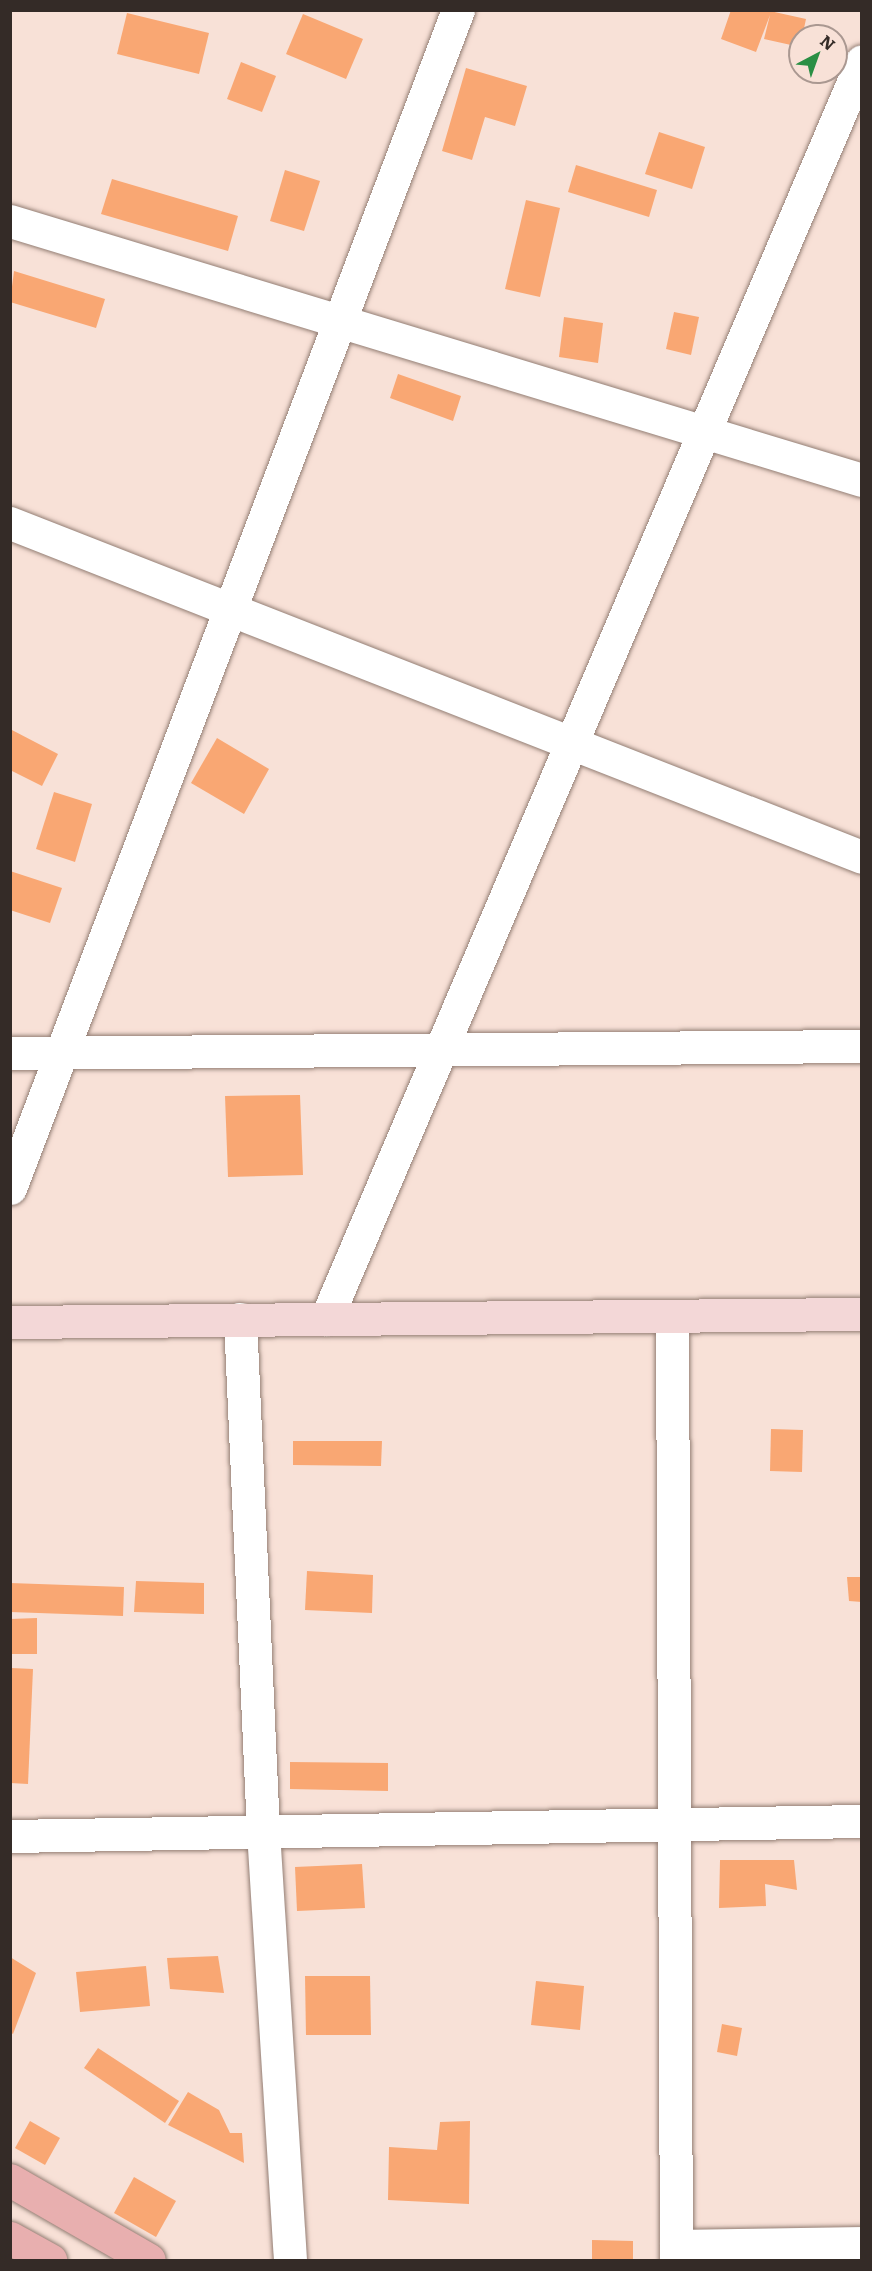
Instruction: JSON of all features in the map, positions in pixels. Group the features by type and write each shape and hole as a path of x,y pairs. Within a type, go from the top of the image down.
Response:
{"main road":[{"path":"10,1322 861,1314"},
{"path":"10,2180 149,2260"},
{"path":"10,2238 50,2260"}],"street":[{"path":"10,1188 458,10"},
{"path":"326,1319 438,1050 861,61"},
{"path":"10,221 861,480"},
{"path":"10,523 861,857"},
{"path":"10,1053 861,1046"},
{"path":"672,1317 676,2253 861,2243"},
{"path":"240,1319 263,1831 290,2260"},
{"path":"10,1836 861,1821"}],"building":[{"path":"731,10 770,11 806,19 805,24 788,24 788,44 764,39 770,15 756,52 721,39"},
{"path":"127,13 209,33 199,74 117,54"},
{"path":"303,14 363,39 346,79 286,54"},
{"path":"241,62 276,76 262,112 227,99"},
{"path":"466,68 527,86 515,126 485,117 472,160 442,151"},
{"path":"659,132 705,147 692,189 645,174"},
{"path":"576,165 657,190 649,217 568,192"},
{"path":"285,170 320,181 304,231 270,221"},
{"path":"112,179 238,216 228,251 101,214"},
{"path":"526,200 560,208 540,297 505,289"},
{"path":"14,271 105,299 96,328 10,302"},
{"path":"674,312 699,317 691,355 666,349"},
{"path":"564,317 603,323 598,363 559,357"},
{"path":"398,374 461,396 453,421 390,398"},
{"path":"10,729 58,754 42,786 10,770"},
{"path":"217,738 269,769 244,814 191,783"},
{"path":"54,792 92,804 75,862 36,849"},
{"path":"10,871 62,888 50,923 10,910"},
{"path":"300,1095 303,1175 228,1177 225,1096"},
{"path":"771,1429 803,1430 802,1472 770,1471"},
{"path":"293,1441 382,1441 381,1466 293,1465"},
{"path":"307,1571 373,1575 372,1613 305,1610"},
{"path":"847,1577 862,1577 862,1602 849,1601"},
{"path":"136,1581 204,1583 204,1614 134,1612"},
{"path":"10,1583 124,1587 123,1616 10,1612"},
{"path":"37,1618 37,1654 10,1654 10,1619"},
{"path":"11,1668 33,1669 28,1784 10,1783"},
{"path":"290,1762 388,1763 388,1791 290,1789"},
{"path":"720,1860 794,1860 797,1890 765,1884 766,1906 719,1908"},
{"path":"362,1864 365,1908 297,1911 295,1867"},
{"path":"218,1956 224,1993 170,1989 167,1958"},
{"path":"10,1957 36,1973 13,2034 10,2032"},
{"path":"146,1966 150,2006 80,2012 76,1972"},
{"path":"305,1976 370,1976 371,2035 306,2035"},
{"path":"536,1981 584,1986 580,2030 531,2025"},
{"path":"722,2024 742,2028 737,2056 717,2052"},
{"path":"98,2048 179,2101 165,2123 84,2068"},
{"path":"188,2092 219,2110 230,2133 242,2133 244,2163 168,2125"},
{"path":"30,2121 60,2138 45,2165 15,2148"},
{"path":"470,2121 469,2204 388,2200 389,2147 437,2150 440,2122"},
{"path":"134,2177 176,2201 156,2237 114,2213"},
{"path":"592,2240 633,2241 633,2260 592,2260"}]}
